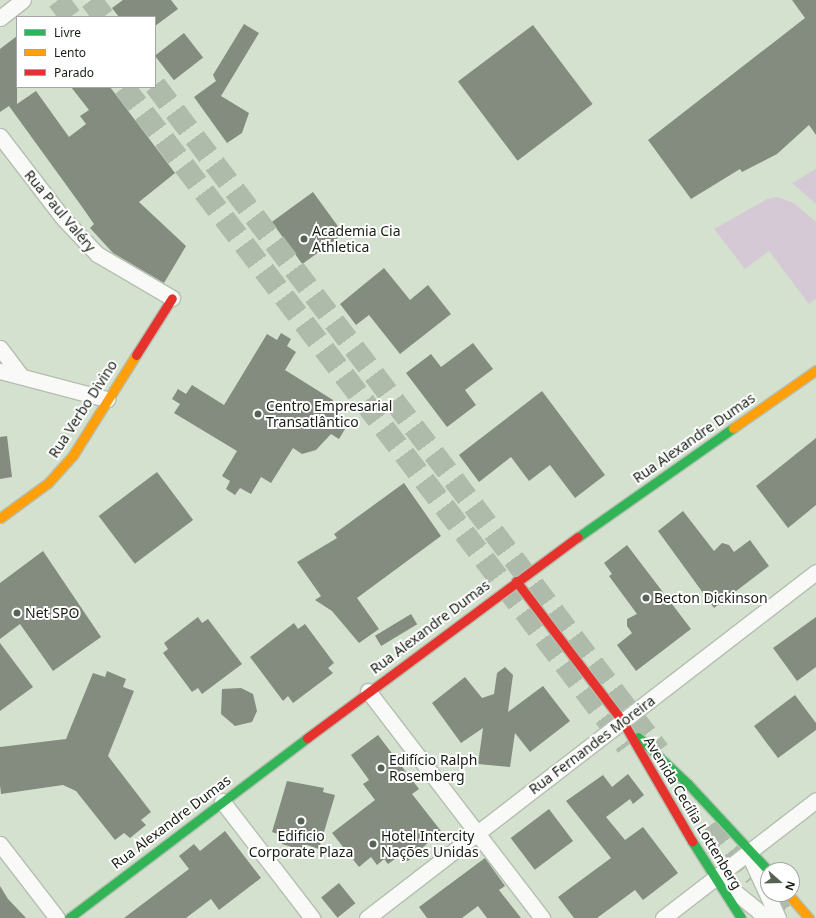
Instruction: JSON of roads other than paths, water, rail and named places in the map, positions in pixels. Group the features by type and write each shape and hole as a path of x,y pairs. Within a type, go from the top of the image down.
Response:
{"street":[{"path":"0,18 23,0"},
{"name":"Rua Paul Valéry","path":"0,136 63,218 97,254 172,298"},
{"name":"Rua Verbo Divino","path":"0,518 48,483 73,455 172,298"},
{"path":"0,348 21,376"},
{"name":"Rua Alexandre Dumas","path":"69,918 222,801 516,581 816,370"},
{"path":"0,371 107,399"},
{"name":"Rua Fernandes Moreira","path":"367,918 816,572"},
{"name":"Avenida Cecília Lottenberg","path":"516,581 623,722 741,918"},
{"path":"368,691 476,834 542,918"},
{"name":"Avenida Cecília Lottenberg","path":"623,722 760,862"},
{"path":"663,918 747,848 816,800"},
{"path":"222,801 312,918"},
{"path":"0,844 57,918"},
{"path":"747,848 778,918"},
{"path":"714,875 767,918"},
{"path":"795,902 809,918"}],"tunnel":[{"path":"58,0 70,16"},
{"path":"91,0 103,16"},
{"path":"156,86 659,751"},
{"path":"125,88 627,746"},
{"path":"713,823 755,876"},
{"path":"775,902 788,918"}],"place":[{"name":"Academia Cia Athletica","path":"304,239"},
{"name":"Centro Empresarial Transatlântico","path":"258,414"},
{"name":"Becton Dickinson","path":"646,598"},
{"name":"Net SPO","path":"17,613"},
{"name":"Edifício Ralph Rosemberg","path":"381,768"},
{"name":"Edificio Corporate Plaza","path":"301,821"},
{"name":"Hotel Intercity Nações Unidas","path":"373,844"}]}
